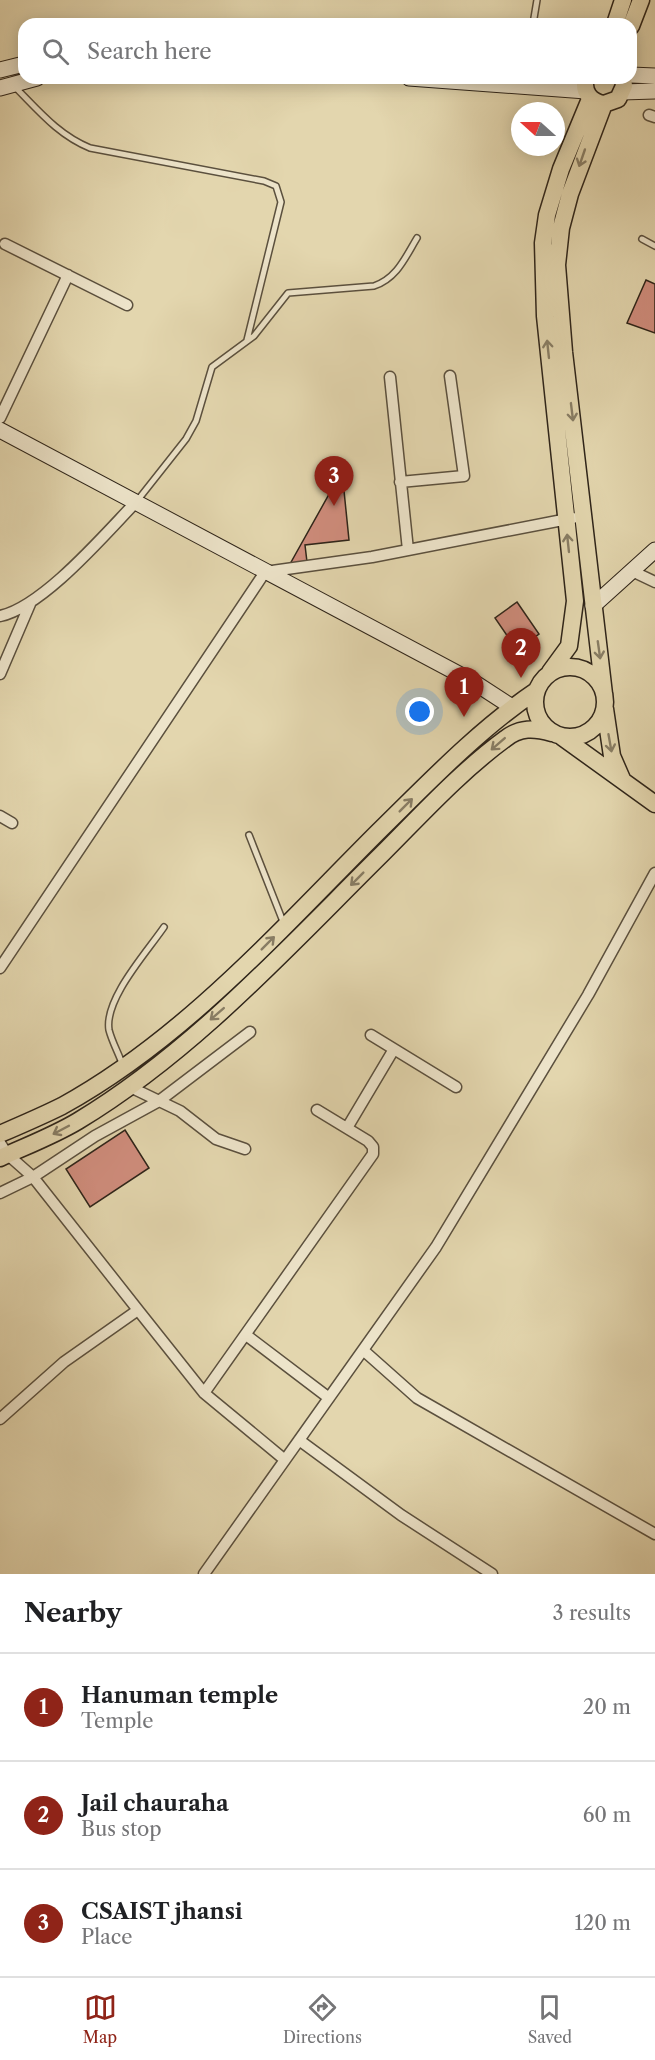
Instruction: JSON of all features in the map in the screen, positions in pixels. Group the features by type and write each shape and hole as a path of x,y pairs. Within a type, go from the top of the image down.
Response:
{"main road":[{"path":"617,18 623,0"},
{"path":"634,18 640,0"},
{"path":"591,93 618,99 623,85"},
{"path":"591,93 561,228 557,266 563,340 586,516 593,606 612,756 622,780"},
{"path":"0,1134 62,1106 123,1066 163,1036 233,977 425,786 512,707 536,691 568,646 573,626 574,601 545,316 543,243 547,215 561,169 591,93"},
{"path":"2,1152 76,1122 172,1053 245,990 444,792 505,738 521,729 536,729 557,735 586,733 596,726 605,699 600,683 583,669 572,666 550,672"},
{"path":"536,691 534,703 536,715 557,735 655,804"}],"street":[{"path":"0,70 18,66"},
{"path":"637,75 655,76"},
{"path":"482,84 591,93"},
{"path":"623,85 655,91"},
{"path":"5,244 127,304"},
{"path":"0,418 68,275"},
{"path":"400,482 464,476 450,376"},
{"path":"390,377 408,550"},
{"path":"0,430 472,681 512,707"},
{"path":"0,616 30,604 92,549 136,502"},
{"path":"1,965 266,572 408,550 586,516"},
{"path":"593,606 634,572 655,550"},
{"path":"634,572 655,582"},
{"path":"0,674 30,604"},
{"path":"0,816 12,823"},
{"path":"204,1574 436,1247 588,995 655,873"},
{"path":"0,1193 33,1177 95,1136 159,1101 250,1032"},
{"path":"371,1035 456,1087"},
{"path":"346,1128 394,1049"},
{"path":"128,1086 180,1111 216,1139 246,1149"},
{"path":"204,1393 373,1154 373,1147 368,1141 317,1110"},
{"path":"2,1152 33,1177 204,1393 285,1460"},
{"path":"0,1419 64,1362 138,1310"},
{"path":"246,1335 329,1398"},
{"path":"363,1350 417,1398 655,1534"},
{"path":"299,1440 401,1515 492,1574"}],"lane":[{"path":"534,18 537,0"},
{"path":"6,86 73,141 90,148 264,181 276,186 281,202 247,340"},
{"path":"136,502 186,439 196,421 212,367 261,328 288,293 374,286 386,282 397,273 417,238"},
{"path":"642,239 655,246"},
{"path":"249,835 285,926"},
{"path":"123,1066 110,1031 109,1017 113,1001 164,927"}],"building":[{"path":"646,280 655,284 655,333 627,323"},
{"path":"342,471 349,540 305,545 307,562 290,564"},
{"path":"517,602 539,634 517,650 495,618"},
{"path":"125,1130 149,1168 90,1207 66,1169"}],"place":[{"name":"CSAIST jhansi","path":"334,506"},
{"name":"Jail chauraha","path":"521,678"},
{"name":"Hanuman temple","path":"464,717"}]}
